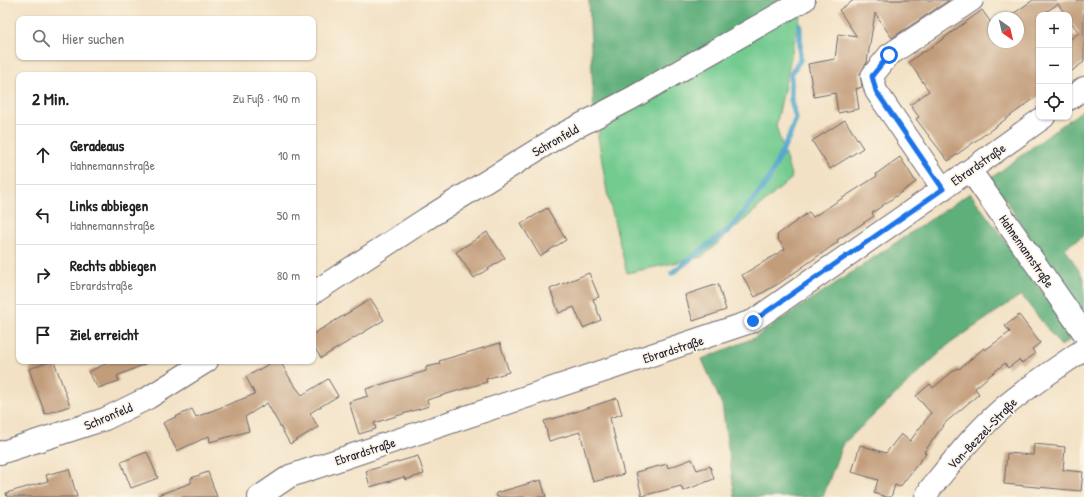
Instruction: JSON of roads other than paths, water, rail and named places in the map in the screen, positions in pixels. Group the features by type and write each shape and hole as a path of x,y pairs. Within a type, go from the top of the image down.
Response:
{"street":[{"name":"Schronfeld","path":"316,291 433,215 561,135 632,98 804,0"},
{"path":"943,189 876,91 872,76 889,55 972,0"},
{"path":"1072,97 1084,88"},
{"name":"Ebrardstraße","path":"259,497 290,476 753,321 1040,120"},
{"name":"Hahnemannstraße","path":"970,170 1084,333"},
{"name":"Von-Bezzel-Straße","path":"933,494 965,446 1003,408 1032,384 1084,350"},
{"name":"Schronfeld","path":"0,453 105,419 148,398 202,364"}],"waterway":[{"path":"672,273 732,227 768,181 789,137 796,118 791,99 791,74 800,60 800,25"}]}
